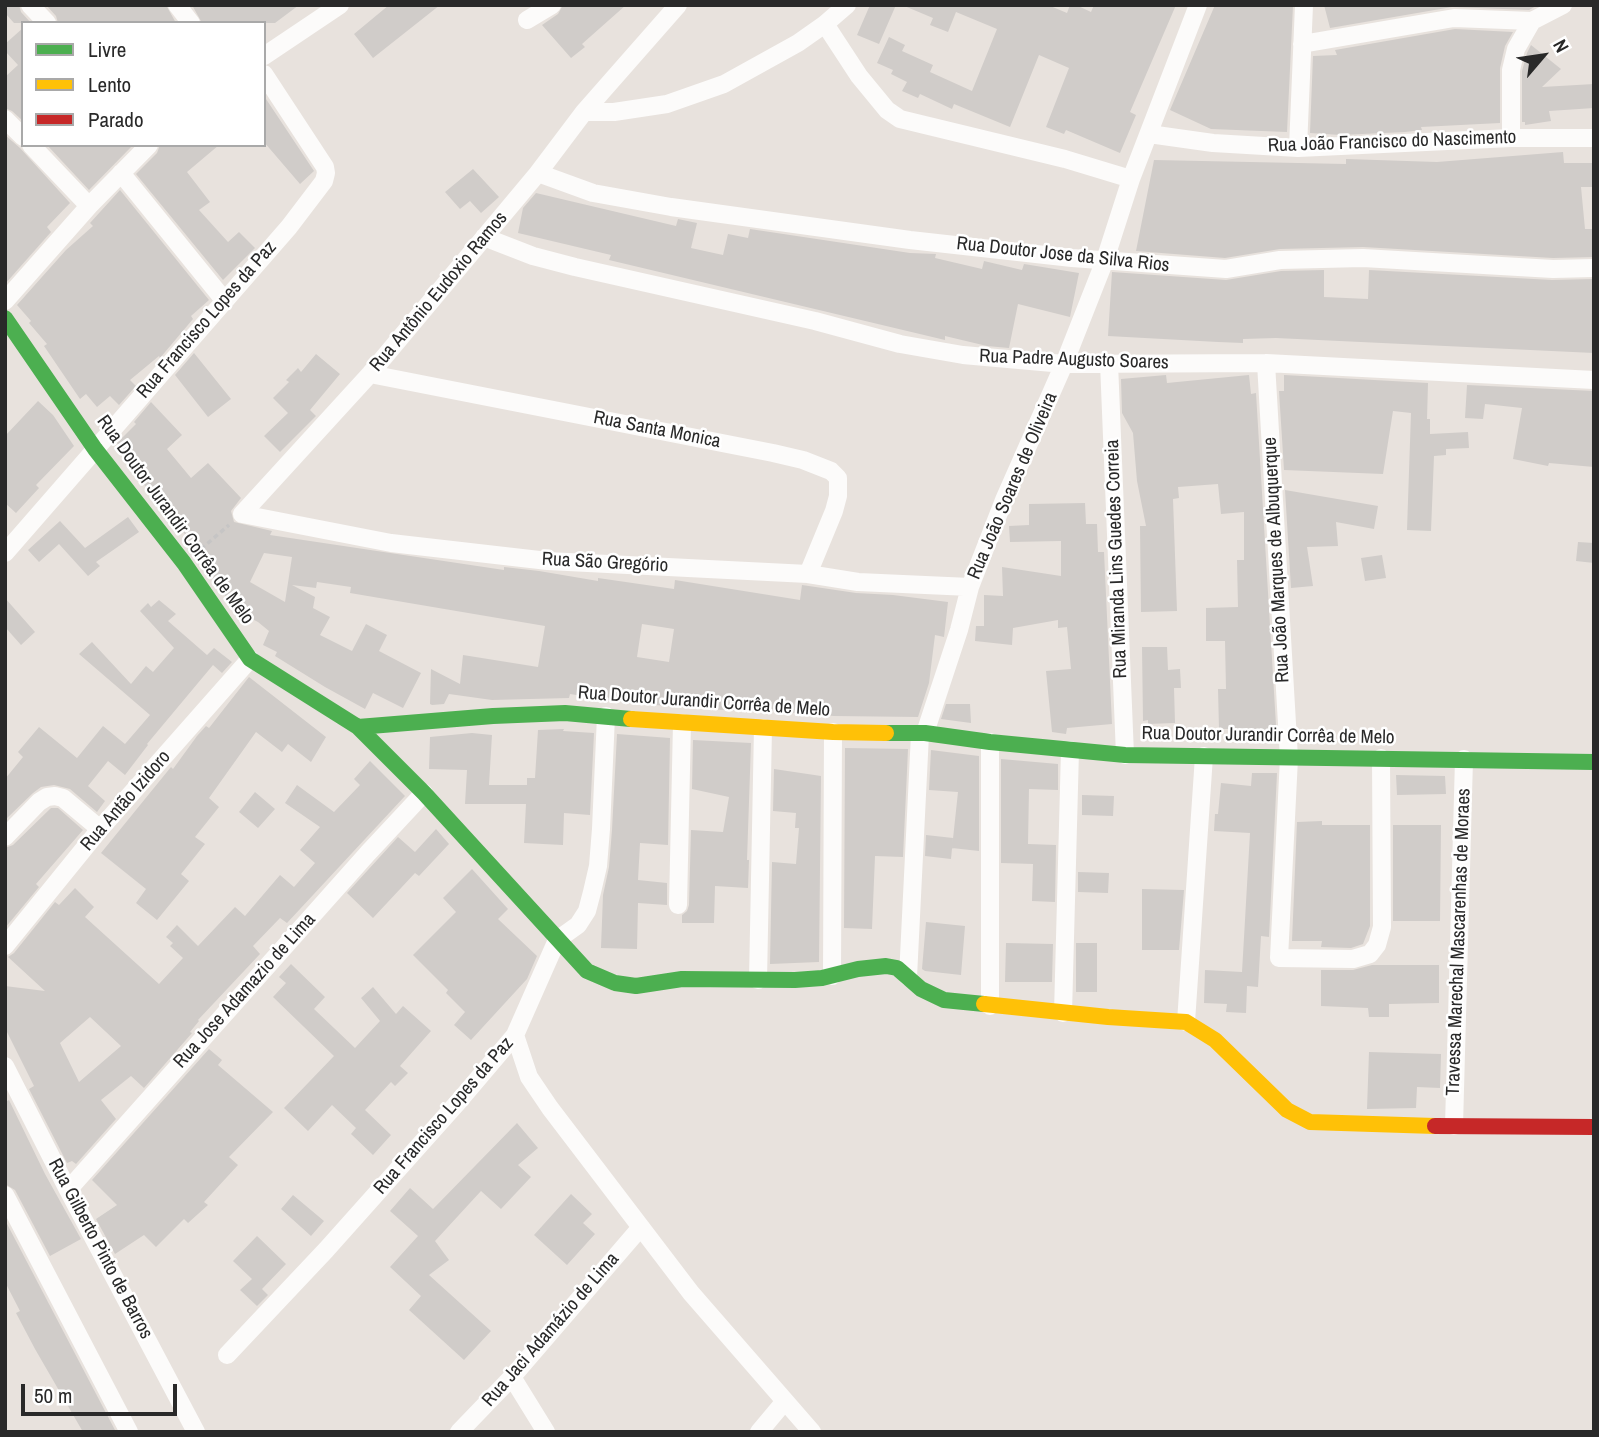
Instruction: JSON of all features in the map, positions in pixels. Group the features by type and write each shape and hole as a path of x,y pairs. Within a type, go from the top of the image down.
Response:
{"street":[{"path":"30,5 45,21"},
{"path":"177,5 189,21"},
{"path":"527,20 552,5"},
{"name":"Rua Antônio Eudoxio Ramos","path":"242,514 370,374 538,173 584,111 678,5"},
{"path":"584,111 640,109 696,95 735,78 825,24 847,5"},
{"name":"Rua João Soares de Oliveira","path":"908,976 923,734 959,630 970,587 1105,260 1131,179 1198,5"},
{"path":"1298,148 1304,5"},
{"path":"1302,44 1454,18 1532,21 1563,5"},
{"path":"266,55 329,8"},
{"path":"1511,138 1513,58 1532,21"},
{"path":"825,24 871,92 887,110 900,119 1065,159 1131,179"},
{"name":"Rua Francisco Lopes da Paz","path":"5,553 316,193 326,173 314,147 266,77"},
{"path":"5,119 21,135"},
{"name":"Rua João Francisco do Nascimento","path":"1149,134 1213,143 1298,148 1511,138 1594,138"},
{"path":"33,147 89,206"},
{"path":"5,301 89,206 147,147"},
{"path":"121,173 224,300"},
{"name":"Rua Doutor Jose da Silva Rios","path":"538,173 593,193 671,207 975,248 1105,260 1226,269 1280,260 1363,258 1553,269 1594,268"},
{"name":"Rua Padre Augusto Soares","path":"484,237 533,256 575,267 803,318 901,344 963,355 1064,364 1266,363 1594,380"},
{"name":"Rua Doutor Jurandir Corrêa de Melo","path":"5,318 95,449 184,564 250,659 358,727 531,713 834,732 923,734 1125,755 1594,762"},
{"name":"Rua Miranda Lins Guedes Correia","path":"1108,363 1125,755"},
{"name":"Rua João Marques de Albuquerque","path":"1266,363 1289,758 1279,958 1353,959 1374,951 1382,927 1381,758"},
{"name":"Rua Santa Monica","path":"370,374 773,453 803,460 831,471 838,478 838,496 808,574"},
{"name":"Rua São Gregório","path":"242,514 391,543 548,561 808,574 858,582 970,587"},
{"name":"Rua Antão Izidoro","path":"5,946 100,829 250,659"},
{"name":"Rua Francisco Lopes da Paz","path":"227,1355 326,1250 515,1035 558,940 578,925 587,911 598,866 606,760 606,716"},
{"path":"678,905 682,723"},
{"path":"358,727 424,793 576,961 587,971 615,983 636,986 682,979 777,981 832,976 858,969 886,966 898,968 921,989 944,1000 1063,1013 1186,1022 1215,1040 1287,1110 1310,1122 1594,1127"},
{"path":"758,980 763,728"},
{"path":"832,976 834,732"},
{"path":"990,742 990,1006"},
{"path":"1063,1013 1070,750"},
{"path":"1186,1022 1204,756"},
{"name":"Travessa Marechal Mascarenhas de Moraes","path":"1454,1126 1464,759"},
{"name":"Rua Jose Adamazio de Lima","path":"68,1190 424,793"},
{"path":"5,837 39,802 55,796 63,798 100,829"},
{"path":"515,1035 529,1077 641,1227 691,1293 812,1432"},
{"name":"Rua Gilberto Pinto de Barros","path":"5,1066 196,1432"},
{"path":"5,1195 129,1432"},
{"name":"Rua Jaci Adamázio de Lima","path":"459,1432 512,1377 641,1227"},
{"path":"512,1377 546,1432"},
{"path":"759,1432 785,1401"}],"path":[{"path":"184,564 242,514"}],"building":[{"path":"5,5 19,5 29,21 14,23 5,13"},
{"path":"46,5 166,5 175,21 57,21"},
{"path":"192,5 299,5 275,23 201,21"},
{"path":"389,5 440,5 373,58 354,34"},
{"path":"563,5 626,5 582,44 585,47 571,58 542,25 558,14"},
{"path":"870,5 896,5 879,44 857,35"},
{"path":"902,5 1048,5 1067,13 1070,5 1091,12 1094,5 1176,5 1130,112 1136,115 1120,153 1066,130 1064,134 1046,127 1069,68 1039,55 1010,127 954,104 952,109 920,94 918,98 902,91 907,82 891,74 893,70 877,63 889,37 905,45 902,51 933,65 930,72 972,91 997,29 956,12 948,32 930,25 933,18"},
{"path":"1215,5 1293,5 1287,132 1211,129 1170,110"},
{"path":"1324,5 1538,5 1529,10 1452,7 1330,28"},
{"path":"1455,29 1513,32 1505,46 1500,68 1500,123 1421,127 1422,130 1405,132 1341,135 1310,133 1313,56 1337,55 1335,50"},
{"path":"21,30 21,119 5,108 5,77 18,65 5,51 5,44"},
{"path":"1531,45 1561,69 1542,87 1594,84 1594,108 1549,111 1551,121 1525,125 1525,122 1522,122 1522,71"},
{"path":"266,99 314,171 300,184 266,144"},
{"path":"5,135 70,203 47,227 51,232 5,284"},
{"path":"49,147 131,147 89,190"},
{"path":"159,147 217,147 187,172 210,202 199,210 228,242 239,232 255,248 223,280 136,174 157,153"},
{"path":"1563,152 1564,163 1594,163 1594,187 1581,187 1585,229 1594,229 1594,257 1553,258 1363,247 1280,249 1225,258 1136,251 1154,160 1346,164 1346,159 1437,162"},
{"path":"473,169 499,197 481,213 470,201 460,209 445,192"},
{"path":"120,190 209,300 191,316 193,319 160,358 159,356 130,380 136,386 119,405 110,396 97,407 86,394 80,399 44,346 47,344 17,305 66,250 93,226 90,223"},
{"path":"536,193 676,226 678,219 697,223 691,248 723,255 728,234 748,238 750,229 910,253 936,254 935,258 982,269 984,261 1022,270 1024,264 1079,273 1070,317 1018,304 1009,348 945,336 945,340 609,260 611,255 518,233 523,208"},
{"path":"1324,270 1324,297 1368,299 1369,270 1552,280 1594,279 1594,353 1276,338 1243,339 1243,343 1108,336 1112,272 1226,280 1281,271"},
{"path":"194,353 231,399 208,417 175,375"},
{"path":"316,354 340,374 310,410 316,416 280,452 264,436 288,413 273,398 289,382 286,380 298,368 301,372"},
{"path":"1166,375 1167,383 1249,375 1251,394 1256,393 1277,742 1253,741 1253,729 1219,729 1218,689 1226,689 1225,641 1206,641 1206,608 1238,607 1237,560 1244,560 1244,512 1221,514 1218,484 1178,487 1179,498 1173,499 1177,611 1141,612 1140,526 1146,526 1137,481 1133,433 1122,413 1121,379"},
{"path":"1284,375 1428,383 1427,419 1430,419 1430,434 1468,432 1469,448 1446,449 1446,455 1434,456 1431,531 1407,530 1411,413 1393,411 1383,474 1284,470 1279,391 1284,391"},
{"path":"1467,385 1594,391 1594,467 1549,463 1548,466 1513,459 1522,408 1485,404 1483,419 1465,418"},
{"path":"38,401 53,415 74,446 36,485 39,488 16,513 5,503 5,436"},
{"path":"151,402 182,435 167,449 191,478 208,463 241,498 231,511 234,522 272,531 270,535 504,570 504,567 674,589 675,580 800,600 802,585 948,602 944,637 935,635 929,683 918,717 834,716 690,708 570,694 569,698 492,700 449,694 444,704 432,705 431,669 460,684 463,655 538,667 545,626 350,593 351,587 317,582 316,588 292,585 315,597 313,608 330,617 320,635 352,651 366,624 387,635 379,651 421,673 403,708 373,693 365,709 275,656 277,652 263,645 269,631 235,610 187,541 189,539 136,475 140,471 117,443 136,424 134,422","holes":["264,553 292,557 285,602 250,582","642,624 674,629 669,662 637,657"]},
{"path":"1285,490 1378,506 1374,529 1336,522 1338,546 1307,547 1313,586 1291,588"},
{"path":"1085,503 1086,524 1097,524 1098,552 1104,552 1112,724 1067,728 1066,734 1052,732 1046,671 1071,669 1067,627 1058,628 1058,620 1013,628 1012,645 975,641 976,626 984,626 984,595 1003,596 1002,567 1061,576 1061,541 1010,542 1009,526 1029,525 1029,504"},
{"path":"128,517 139,532 96,562 100,566 88,576 59,544 39,562 28,550 60,521 85,548"},
{"path":"1578,542 1594,543 1594,563 1576,561"},
{"path":"1382,555 1386,578 1365,581 1361,558"},
{"path":"5,598 35,632 21,645 5,627"},
{"path":"159,600 176,614 168,621 207,655 214,648 232,662 222,673 213,665 147,744 125,775 108,761 88,786 105,801 97,812 70,789 54,785 41,787 5,820 5,779 23,757 18,752 39,727 77,758 103,726 125,744 150,715 79,654 92,642 131,684 146,666 153,672 174,648 140,611 148,603 151,607"},
{"path":"1142,647 1167,647 1168,670 1180,669 1181,688 1174,688 1175,723 1148,724 1148,720 1143,721"},
{"path":"249,677 326,737 311,762 288,744 282,752 256,732 209,798 219,807 195,837 205,844 181,874 189,881 157,920 136,903 146,889 101,853 171,767 173,769 197,736 206,726 209,728"},
{"path":"946,704 970,704 971,723 941,719"},
{"path":"564,729 563,731 594,733 590,815 564,813 563,845 524,843 526,804 465,804 467,770 429,769 430,737 472,733 492,735 489,785 527,785 527,778 535,778 538,730"},
{"path":"617,734 670,738 668,845 640,843 638,880 667,883 667,905 638,903 637,949 601,948 603,895 609,867 612,830"},
{"path":"693,740 751,743 748,888 715,886 714,923 682,923 682,915 689,905 691,830 723,832 729,797 692,789"},
{"path":"845,748 908,749 903,857 875,856 872,929 844,928"},
{"path":"931,750 979,756 979,851 952,848 958,792 929,790"},
{"path":"1001,759 1058,764 1058,790 1029,789 1028,844 1056,845 1055,902 1032,901 1033,864 1001,863"},
{"path":"370,761 405,796 287,923 280,918 253,946 260,954 198,1020 190,1032 192,1033 144,1088 131,1076 101,1100 116,1119 76,1164 72,1161 67,1163 29,1089 34,1086 5,1028 5,986 45,991 8,957 55,902 59,905 75,888 94,907 85,917 159,984 183,958 170,946 173,943 166,937 177,925 198,946 235,907 245,916 280,875 294,887 315,863 300,850 320,827 285,803 297,785 334,812 360,785 354,779","holes":["90,1017 121,1046 79,1082 60,1043"]},
{"path":"774,769 821,776 819,962 770,964 772,862 796,864 799,828 795,828 796,813 773,811"},
{"path":"1252,773 1277,773 1269,937 1261,936 1258,987 1247,986 1246,1013 1226,1012 1227,1004 1204,1003 1205,970 1242,972 1250,833 1214,831 1215,814 1218,814 1221,783 1251,786"},
{"path":"1396,775 1445,776 1446,794 1397,795"},
{"path":"255,792 275,809 258,828 239,812"},
{"path":"1082,795 1114,796 1113,816 1082,815"},
{"path":"51,808 58,808 83,830 36,884 39,887 5,928 5,848 13,845"},
{"path":"1322,821 1322,825 1370,825 1370,926 1363,944 1351,948 1321,947 1322,941 1292,941 1297,822"},
{"path":"1393,825 1441,825 1440,921 1393,921"},
{"path":"436,829 449,844 419,876 415,873 373,918 347,893 398,837 415,852"},
{"path":"926,835 953,838 951,859 925,856"},
{"path":"472,869 508,909 498,919 537,956 527,979 471,1040 454,1025 465,1012 446,993 448,990 413,955 456,912 443,898"},
{"path":"1078,872 1109,873 1108,893 1078,892"},
{"path":"1142,889 1184,890 1179,950 1142,950"},
{"path":"926,922 965,926 961,975 922,969"},
{"path":"1006,943 1053,944 1052,982 1005,982"},
{"path":"1076,943 1097,943 1097,992 1076,992"},
{"path":"291,964 325,997 314,1009 355,1048 380,1021 361,998 373,987 396,1014 403,1006 431,1031 400,1066 408,1073 395,1086 391,1082 365,1110 391,1135 373,1155 351,1134 356,1128 332,1105 308,1131 284,1108 334,1056 273,997 286,983 279,977"},
{"path":"1372,965 1439,965 1439,1003 1389,1004 1389,1017 1369,1017 1368,1008 1321,1006 1321,970 1353,970"},
{"path":"209,1049 222,1060 218,1065 273,1112 229,1157 238,1165 204,1202 208,1205 188,1223 184,1219 156,1247 144,1235 115,1254 96,1219 117,1205 92,1180"},
{"path":"1369,1052 1441,1054 1440,1088 1417,1087 1416,1108 1367,1109"},
{"path":"9,1100 81,1239 50,1256 15,1190 5,1184 5,1102"},
{"path":"517,1123 538,1148 518,1165 531,1177 501,1209 481,1191 435,1241 449,1260 429,1275 491,1331 464,1360 409,1310 421,1296 390,1267 418,1236 390,1211 410,1188 433,1209"},
{"path":"571,1194 592,1214 583,1223 595,1234 567,1265 534,1235"},
{"path":"293,1195 324,1221 311,1236 281,1209"},
{"path":"5,1220 116,1432 83,1432 16,1313 20,1311 5,1282"},
{"path":"257,1236 286,1264 262,1289 268,1295 257,1306 240,1290 252,1279 233,1261"}],"traffic: fast":[{"path":"5,318 95,449 184,563 250,659 358,727 565,713 631,719"},
{"path":"358,727 424,793 587,971 615,983 636,986 682,979 822,978 858,969 886,966 897,968 921,989 944,1000 984,1004"},
{"path":"886,733 925,733 1125,755 1594,762"}],"traffic: slow":[{"path":"631,719 886,733"},
{"path":"984,1004 1186,1022 1215,1040 1287,1110 1310,1122 1435,1126"}],"traffic: jam":[{"path":"1435,1126 1594,1127"}]}
